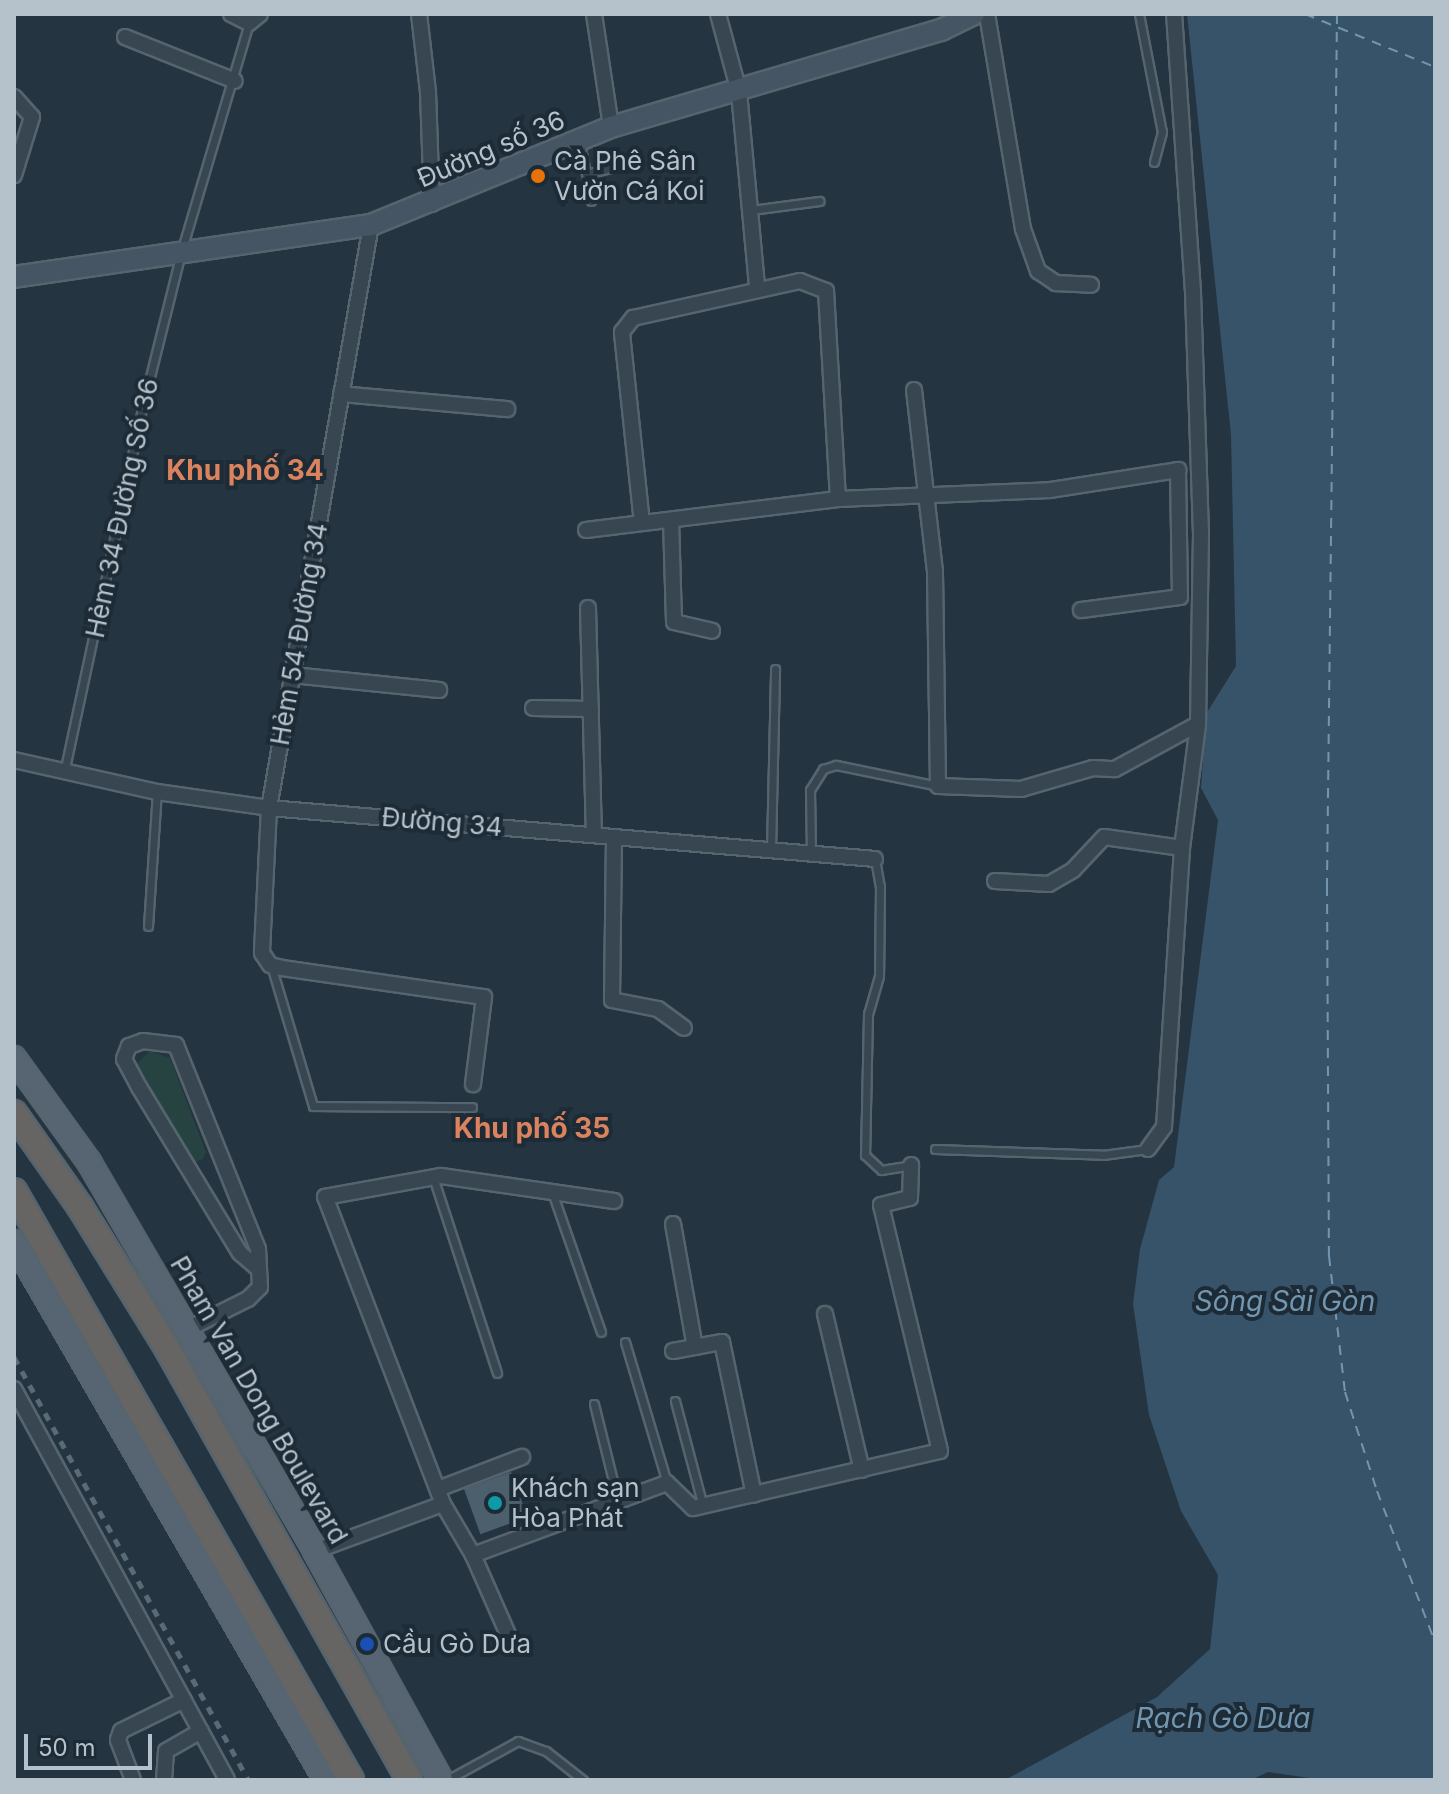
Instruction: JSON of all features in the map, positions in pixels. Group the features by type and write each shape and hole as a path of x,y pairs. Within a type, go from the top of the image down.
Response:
{"highway":[{"name":"Pham Van Dong Boulevard","path":"14,1113 68,1188 167,1348 409,1780"},
{"path":"14,1191 351,1780"}],"main road":[{"name":"Đường số 36","path":"14,277 182,249 371,225 432,204 611,127 739,92 941,30 974,14"},
{"name":"Pham Van Dong Boulevard","path":"14,1058 89,1162 315,1551 441,1780"},
{"path":"68,1188 89,1162"},
{"path":"14,1242 326,1780"}],"street":[{"path":"231,14 255,18"},
{"path":"419,14 428,92 432,204"},
{"path":"594,14 611,127"},
{"path":"718,14 739,92 757,287"},
{"path":"987,14 1023,229 1038,271 1056,283 1091,285"},
{"path":"1148,1149 1164,1127 1182,848 1198,724 1201,534 1174,14"},
{"path":"125,37 235,81"},
{"path":"14,97 32,117 14,175"},
{"name":"Hẻm 54 Đường 34","path":"270,965 262,953 269,808 371,225"},
{"path":"641,514 622,332 633,318 757,287 800,281 826,291 838,499"},
{"path":"914,390 935,572 938,786 1021,789 1093,768 1115,769 1198,724"},
{"path":"341,394 507,409"},
{"path":"586,530 838,499 927,498 1050,490 1178,470 1180,597 1081,610"},
{"path":"671,520 674,622 712,631"},
{"path":"588,608 594,835"},
{"path":"292,675 439,690"},
{"path":"533,708 591,709"},
{"name":"Đường 34","path":"14,760 65,768 157,792 269,808 875,859"},
{"path":"614,837 612,1000 658,1009 684,1028"},
{"path":"995,881 1049,884 1073,870 1104,837 1182,848"},
{"path":"270,965 484,997 473,1084"},
{"path":"186,1330 248,1299 260,1287 258,1249 176,1045 143,1041 129,1046 124,1059 139,1087 240,1253 257,1268"},
{"path":"473,1555 667,1483 693,1508 940,1451 881,1205 910,1198 911,1165"},
{"path":"510,1639 473,1555 440,1497 325,1197 433,1176 614,1201"},
{"path":"673,1224 695,1347"},
{"path":"825,1314 862,1470"},
{"path":"673,1351 722,1342 754,1495"},
{"path":"14,1389 227,1780"},
{"path":"315,1551 440,1497 522,1457"},
{"path":"133,1780 118,1740 121,1731 184,1700"},
{"path":"164,1780 166,1751 201,1731"}],"lane":[{"path":"1139,14 1162,132 1154,162"},
{"name":"Hẻm 34 Đường Số 36","path":"65,768 182,249 255,18"},
{"path":"580,140 591,201"},
{"path":"586,174 621,165"},
{"path":"751,210 819,201"},
{"path":"771,850 775,669"},
{"path":"811,853 810,790 823,769 836,765 938,786"},
{"path":"148,926 157,792"},
{"path":"875,859 880,886 879,976 868,1014 865,1155 881,1170 911,1165"},
{"path":"270,965 313,1106 472,1107"},
{"path":"935,1149 1103,1155 1148,1149"},
{"path":"433,1176 497,1373"},
{"path":"552,1192 601,1332"},
{"path":"625,1342 667,1483"},
{"path":"675,1401 703,1506"},
{"path":"594,1404 618,1501"},
{"path":"447,1780 518,1741 546,1751 583,1780"}],"green space":[{"path":"149,1051 170,1058 206,1152 203,1159 194,1162 140,1074 137,1064"}],"water":[{"name":"Sông Sài Gòn","path":"1187,14 1435,14 1435,1780 1323,1780 1268,1772 1251,1780 1005,1780 1157,1697 1210,1649 1218,1575 1181,1511 1149,1415 1133,1304 1140,1249 1159,1180 1174,1167 1218,820 1201,788 1206,714 1236,666 1231,435"}],"building":[{"name":"Khách sạn Hòa Phát","path":"511,1472 527,1517 480,1534 464,1489"}],"ferry route":[{"path":"1305,14 1435,67"},
{"path":"1337,14 1327,886 1329,1256 1345,1392 1377,1491 1435,1642"}],"railway":[{"path":"14,1357 248,1780"}],"place":[{"name":"Cà Phê Sân Vườn Cá Koi","path":"538,176"},
{"name":"Khách sạn Hòa Phát","path":"495,1503"},
{"name":"Cầu Gò Dưa","path":"367,1644"}],"district":[{"name":"Khu phố 34","path":"245,470"},
{"name":"Khu phố 35","path":"532,1128"}],"water label":[{"name":"Rạch Gò Dưa","path":"1223,1718"}]}
